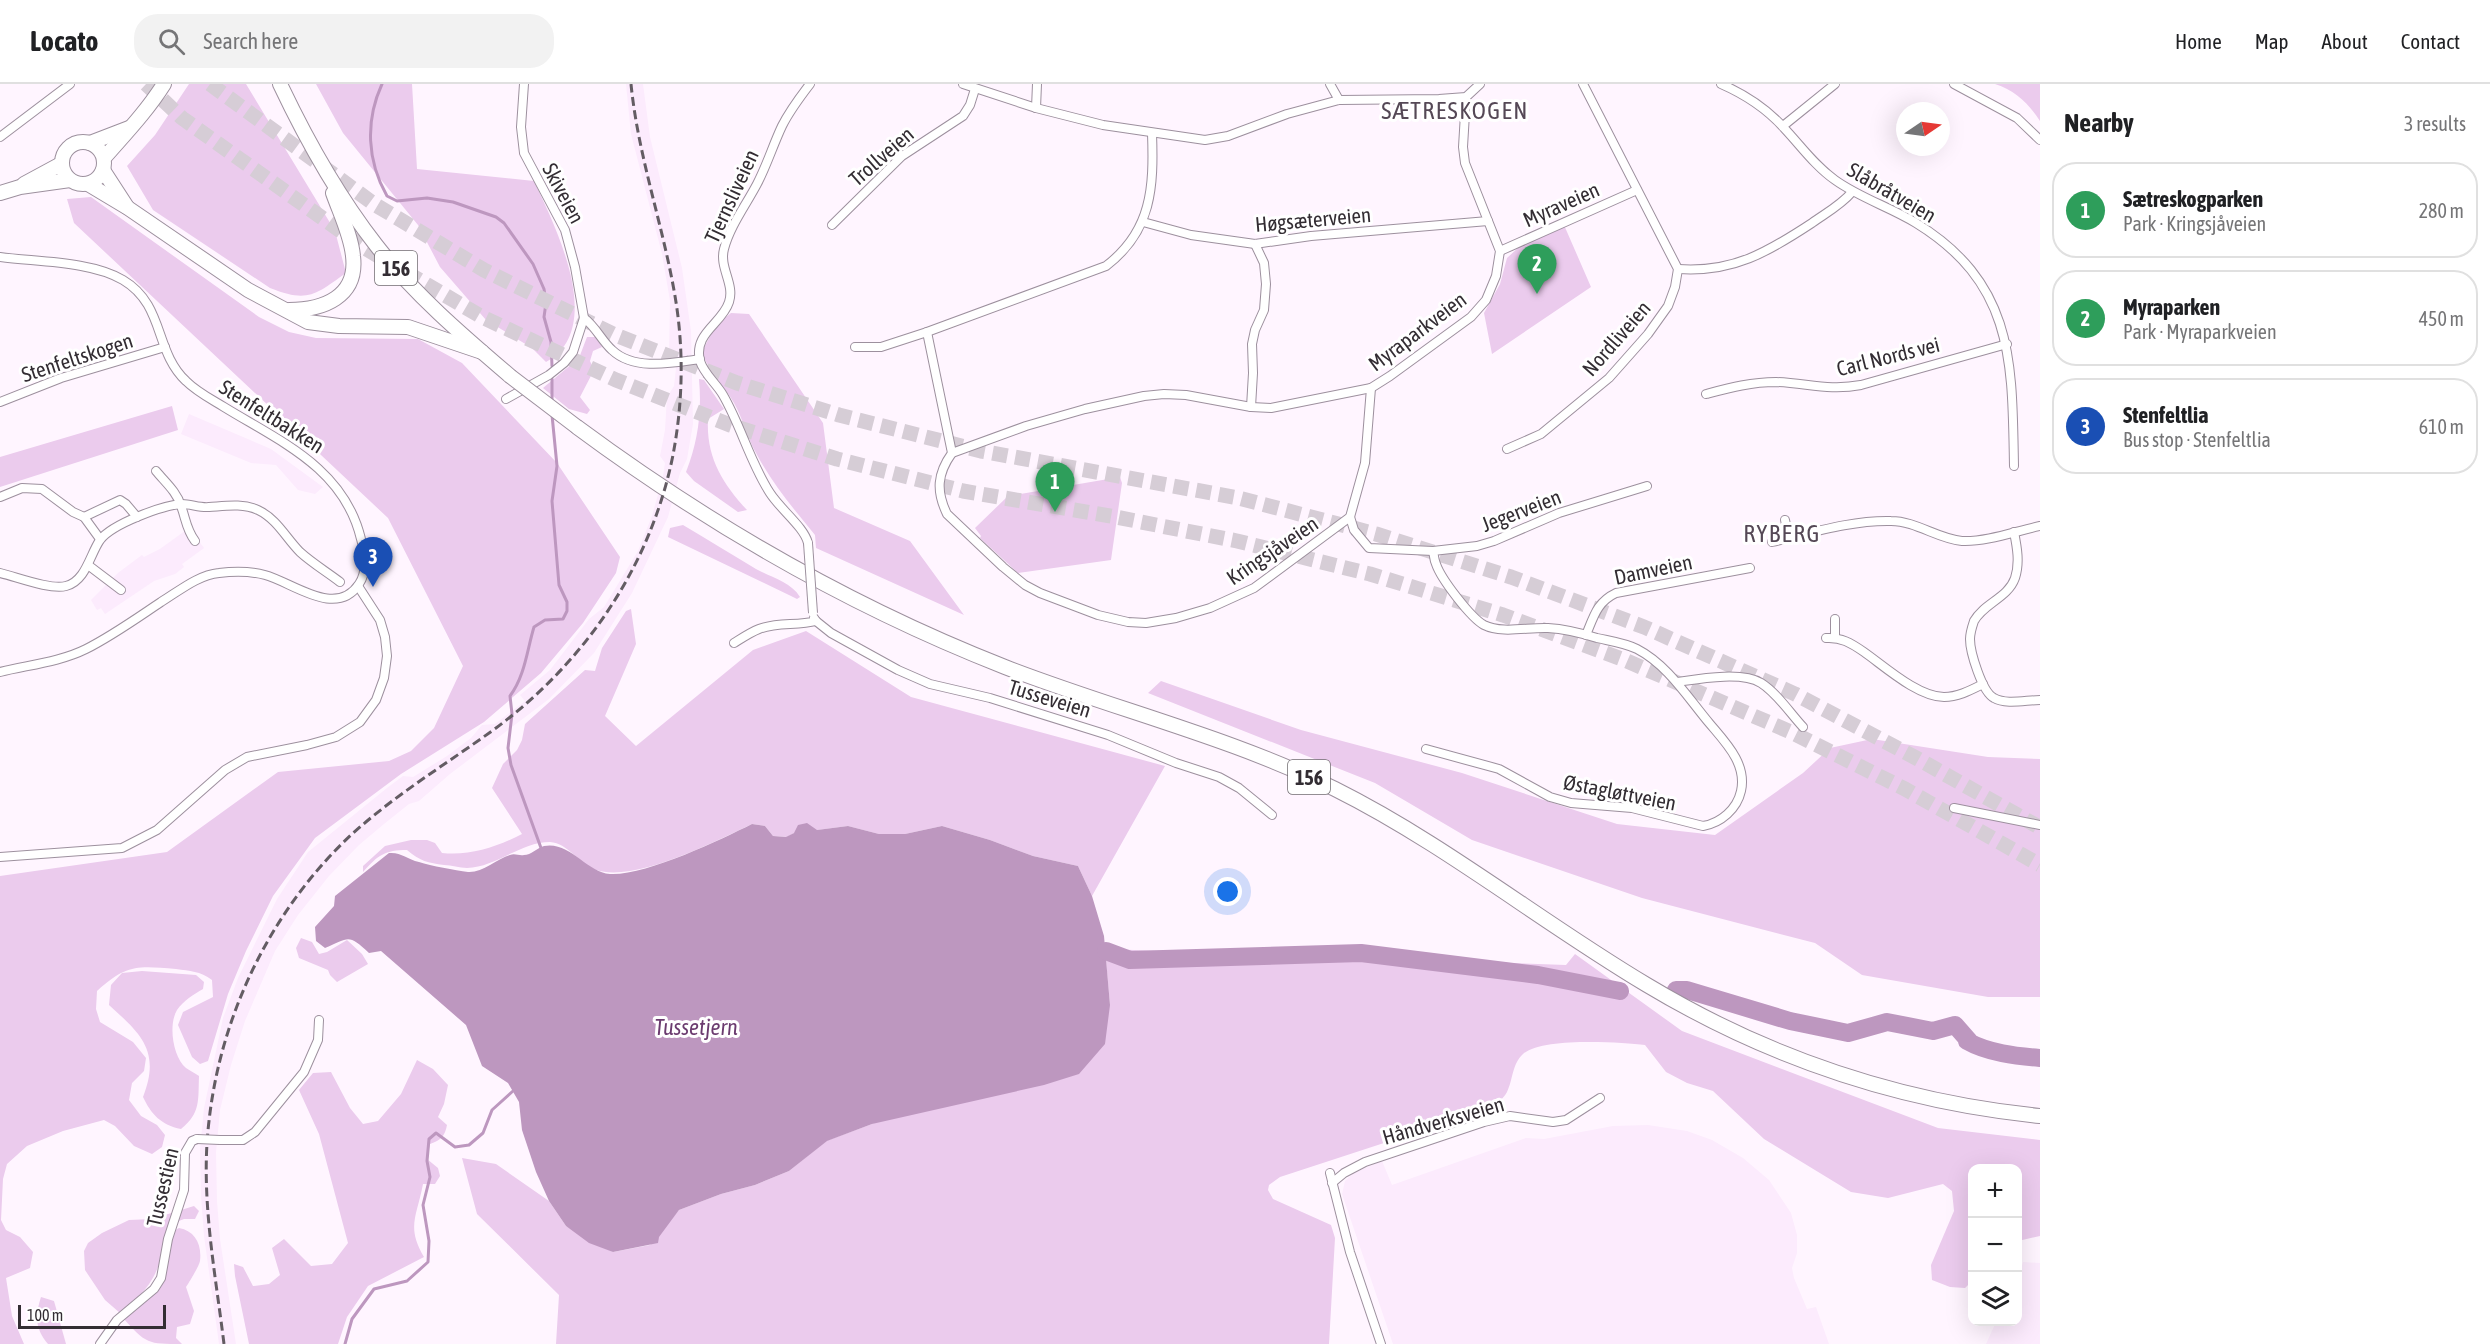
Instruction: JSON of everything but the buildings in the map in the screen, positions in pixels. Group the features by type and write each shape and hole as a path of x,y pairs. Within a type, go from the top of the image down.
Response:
{"main road":[{"path":"129,128 90,143 78,142 68,148 62,164 66,176 82,185 98,179 103,164 164,84"},
{"name":"156","path":"280,84 325,172 355,216 392,264 436,310 510,376 577,427 640,472 727,527 881,614 1009,668 1287,767 1381,813 1439,848 1643,983 1731,1031 1818,1067 1887,1088 1941,1101 2040,1116"},
{"path":"90,143 99,149 103,164"},
{"path":"20,187 62,164"},
{"name":"156","path":"103,164 128,208"},
{"name":"156","path":"283,310 307,310 327,304 344,291 353,269 352,249 325,172"},
{"path":"0,193 20,187 70,180"},
{"name":"156","path":"88,184 128,208 225,276 308,322 322,325 408,327 482,352"}],"street":[{"path":"0,136 70,84"},
{"name":"Skiveien","path":"506,399 549,375 564,363 573,352 584,318 575,267 565,230 524,153 521,127 524,84"},
{"name":"Tjernsliveien","path":"700,359 701,342 705,332 725,311 729,302 728,282 722,263 729,235 758,183 786,118 810,84"},
{"path":"963,84 1036,108 1103,125 1205,140 1217,139 1287,114 1339,100 1466,97 1480,84"},
{"path":"1036,108 1037,84"},
{"path":"1330,84 1339,100"},
{"path":"1583,84 1678,269 1718,269 1746,260 1775,247 1843,203 1852,192"},
{"name":"Slåbråtveien","path":"1721,84 1750,100 1783,126 1818,165 1852,192 1914,222 1958,255 1976,276 2002,325 2007,344 2013,416 2014,466"},
{"path":"1783,126 1835,84"},
{"path":"1954,84 2017,118 2040,140"},
{"name":"Trollveien","path":"832,225 902,156 963,116 970,105 975,89"},
{"path":"1466,97 1463,147 1465,163 1500,251"},
{"path":"855,347 881,347 1106,266 1122,254 1143,222 1153,166 1152,133"},
{"name":"Myraveien","path":"1500,251 1637,190"},
{"name":"Høgsæterveien","path":"1143,222 1191,235 1255,244 1311,236 1488,221"},
{"path":"1251,407 1252,344 1255,330 1264,310 1266,284 1264,263 1255,244"},
{"name":"Myraparkveien","path":"952,453 1026,426 1085,409 1144,396 1186,395 1251,407 1272,408 1371,388 1472,317 1489,292 1496,276 1500,251"},
{"name":"Stenfeltbakken","path":"0,257 96,270 124,281 140,292 148,304 171,362 186,382 311,461 331,479 346,502 360,533 365,561 358,586"},
{"name":"Nordliveien","path":"1507,449 1541,434 1609,378 1668,306 1675,287 1678,269"},
{"path":"584,318 594,326 614,352 628,360 657,363 700,359 703,368 722,393 749,454 770,492 783,512 802,529 808,543 814,617 799,626 771,626 758,629 734,643"},
{"path":"927,332 952,453"},
{"name":"Carl Nords vei","path":"1706,394 1760,382 1839,389 1861,385 2007,344"},
{"name":"Stenfeltskogen","path":"0,402 61,378 165,347"},
{"name":"Kringsjåveien","path":"952,453 944,464 940,476 939,499 947,514 1025,585 1098,615 1128,622 1146,623 1176,618 1236,597 1277,573 1350,517 1365,463 1371,388"},
{"path":"156,471 174,491 181,504 188,532 195,541"},
{"name":"Jegerveien","path":"1350,517 1354,530 1369,548 1433,551 1494,542 1559,513 1647,486"},
{"path":"0,497 21,488 42,489 73,512 84,517 100,539"},
{"path":"84,517 120,500 137,517"},
{"path":"0,573 55,588 73,584 88,565 100,539 125,521 181,504 206,507 228,505 257,510 274,520 300,552 340,582"},
{"path":"1785,520 1789,538"},
{"path":"1772,542 1864,522 1893,520 1962,541 2040,526"},
{"path":"2014,532 2018,564 2012,585 1979,614 1971,630 1971,650 1983,684 1995,699 2040,700"},
{"name":"Østagløttveien","path":"1426,749 1499,769 1550,797 1571,803 1632,808 1691,824 1711,824 1728,814 1736,804 1743,781 1742,771 1727,744 1677,682 1653,660 1636,648 1564,629 1500,629 1484,625 1473,616 1442,576 1433,551"},
{"path":"88,565 121,590"},
{"name":"Damveien","path":"1586,635 1596,609 1604,599 1616,593 1750,568"},
{"path":"0,672 84,650 185,586 216,573 238,571 266,575 313,596 325,598 345,595 358,586 380,620 387,656 384,678 376,699 360,722 336,737 247,757 225,770 157,830 122,848 0,857"},
{"name":"Tusseveien","path":"814,617 831,633 888,665 930,684 990,698 1107,735 1176,763 1220,777 1239,788 1272,815"},
{"path":"1835,619 1835,637"},
{"path":"1826,638 1835,637 1849,642 1917,689 1932,695 1944,697 1963,693 1983,684"},
{"path":"1677,682 1752,678 1770,690 1803,727"},
{"path":"1954,808 2040,825"},
{"name":"Tussestien","path":"100,1344 117,1320 154,1289 161,1278 168,1239 183,1190 185,1153 192,1141 197,1139 243,1140 255,1132 304,1072 318,1040 319,1020"},
{"name":"Håndverksveien","path":"1332,1183 1344,1173 1365,1162 1484,1122 1510,1116 1553,1122 1566,1120 1600,1098"},
{"path":"1330,1173 1350,1252 1381,1344"}],"shaded area":[{"path":"189,84 246,84 335,231 346,273 311,294 303,296 283,293 270,288 153,210 127,166 155,135"},
{"path":"316,84 412,84 417,169 534,181 563,249 571,276 575,302 573,326 564,346 546,362 532,348 486,320 440,267 418,225 343,133"},
{"path":"626,84 643,84 650,137 682,268 691,331 693,424 687,459 680,473 668,517 632,593 594,653 549,699 450,774 419,801 409,804 359,845 329,876 298,915 275,951 245,1021 220,1110 216,1152 217,1201 220,1239 236,1344 219,1344 204,1236 201,1196 200,1149 204,1108 223,1018 238,978 277,899 308,852 387,788 403,776 413,777 447,756 471,738 482,725 495,724 525,701 520,695 550,670 589,619 604,607 638,551 652,516 663,476 665,463 660,456 665,430 667,397 674,386 676,368 675,356 669,354 670,301 662,254 631,134"},
{"path":"1995,84 2040,84 2040,121 2021,98"},
{"path":"91,197 259,317 289,332 316,338 418,339 462,363 557,463 620,557 616,573 583,623 541,673 484,722 401,774 315,838 273,896 246,951 228,994 208,1061 200,1064 192,1057 178,1025 183,1012 213,997 212,980 208,977 186,970 133,969 107,982 97,991 96,1009 100,1022 133,1042 146,1058 144,1071 132,1083 129,1100 141,1116 157,1125 165,1135 162,1147 152,1154 134,1146 115,1126 104,1120 63,1131 27,1146 7,1164 3,1179 1,1220 6,1230 20,1237 33,1252 30,1268 6,1278 12,1316 24,1344 0,1344 0,876 167,852 278,772 389,761 411,751 434,728 463,666 388,518 74,223 67,199"},
{"path":"1564,225 1591,287 1492,354 1484,313 1500,284 1507,258 1519,247"},
{"path":"731,313 749,314 823,423 834,508 910,541 964,615 816,548 815,535 769,476 753,447 734,403 702,353 707,341 721,321"},
{"path":"587,337 596,337 602,347 593,351 590,361 594,370 580,397 590,410 587,414 569,409 543,388 579,358"},
{"path":"699,379 704,380 724,409 708,419 710,445 717,469 730,490 747,510 738,512 694,481 686,472 694,449 698,426"},
{"path":"172,406 178,430 0,487 0,457"},
{"path":"189,414 271,449 323,487 315,494 298,490 276,465 251,463 181,434"},
{"path":"1120,477 1122,483 1111,560 1018,573 980,538 975,528 1008,496"},
{"path":"683,525 756,569 791,587 800,597 797,599 668,537 670,528"},
{"path":"189,528 204,548 182,564 184,567 175,574 154,581 105,614 101,608 97,610 91,600 118,573 142,555 144,557 160,549"},
{"path":"631,609 636,644 605,716 636,746 753,650 806,631 911,697 1165,766 1092,896 1078,866 1033,856 942,826 905,834 879,834 848,826 794,833 787,837 773,836 765,826 752,824 675,858 632,871 596,870 563,846 550,842 529,846 488,864 467,868 429,862 416,857 407,850 393,851 373,861 363,872 363,866 385,846 411,840 427,840 435,843 442,853 452,854 493,847 522,834 492,788 503,764 517,750 522,740 525,724 585,670 595,671 602,648 626,611"},
{"path":"1161,681 1301,730 1462,773 1617,824 1715,835 1803,773 1830,748 1872,739 1988,757 2040,759 2040,997 1988,997 1862,975 1815,943 1642,898 1472,840 1375,783 1148,693"},
{"path":"301,938 312,942 319,954 347,940 362,954 368,964 337,982 328,970 299,958 296,948"},
{"path":"1105,949 1566,965 1575,954 1682,1031 1938,1128 2040,1140 2040,1236 2022,1240 2022,1164 1968,1164 1968,1285 1965,1288 1950,1287 1932,1280 1931,1265 1954,1211 1952,1191 1943,1184 1888,1198 1851,1192 1764,1139 1713,1091 1687,1083 1666,1072 1645,1045 1600,1042 1563,1043 1533,1049 1519,1058 1507,1092 1491,1108 1280,1177 1269,1185 1268,1190 1273,1199 1331,1225 1335,1238 1329,1344 556,1344 559,1295 477,1214 462,1158 496,1164 549,1201 566,1226 613,1252 650,1245 679,1210 721,1194 755,1185 789,1171 826,1141 872,1124 1110,1005"},
{"path":"142,971 196,975 204,982 203,989 185,1001 174,1016 172,1032 175,1049 186,1068 199,1076 195,1112 181,1129 162,1122 146,1103 143,1097 150,1067 149,1055 139,1035 109,1005 111,985 122,973"},
{"path":"417,1060 433,1069 448,1085 444,1104 438,1117 447,1125 446,1129 442,1137 430,1144 427,1159 438,1168 440,1176 435,1184 423,1184 414,1221 415,1237 424,1257 368,1286 347,1317 338,1344 249,1344 234,1264 243,1267 253,1286 269,1284 280,1275 272,1248 284,1239 311,1266 332,1264 348,1243 319,1134 299,1090 313,1073 331,1072 350,1108 363,1124 378,1121 401,1094"},
{"path":"1648,1125 1687,1131 1712,1140 1743,1158 1769,1180 1791,1213 1797,1235 1797,1253 1792,1268 1794,1278 1807,1309 1816,1307 1829,1344 1393,1344 1342,1194 1345,1181 1353,1173 1382,1161 1392,1185 1526,1138 1544,1139 1613,1126"},
{"path":"194,1206 199,1211 195,1219 184,1219 171,1224 155,1274 142,1293 120,1313 105,1300 85,1270 84,1251 88,1243 102,1233 129,1220 152,1219"},
{"path":"179,1228 193,1235 200,1249 199,1263 186,1287 194,1311 190,1324 177,1327 176,1338 182,1344 154,1343 143,1338 123,1318 164,1279 172,1232"},
{"path":"2023,1262 2040,1263 2040,1344 1986,1344 1994,1326 2022,1326"},
{"path":"41,1297 54,1301 66,1344 48,1344 38,1328 37,1316"}],"water":[{"name":"Tussetjern","path":"807,823 817,830 848,826 879,834 905,834 942,826 1033,856 1078,866 1092,896 1104,936 1110,1005 1105,1044 1079,1074 1044,1085 872,1124 827,1141 789,1171 755,1185 721,1194 679,1210 659,1237 658,1243 613,1252 589,1243 566,1226 549,1201 536,1172 522,1130 519,1102 508,1083 482,1066 466,1025 381,951 369,953 357,942 348,939 325,948 316,941 315,927 334,906 335,896 389,853 430,865 473,872 510,855 527,855 544,846 553,846 570,852 601,872 625,873 682,856 752,824 765,826 773,836 786,837 794,833 798,825"}],"waterway":[{"path":"382,84 373,112 371,141 375,169 387,196 397,201 427,198 453,202 496,217 504,223 533,264 544,289 546,303 544,317 551,342 552,366"},
{"path":"552,379 552,402"},
{"path":"541,848 511,765 508,748 512,714 510,696 522,671 534,627 545,620 563,619 567,611 567,602 559,585 552,501 557,466 552,415"},
{"path":"1106,951 1130,960 1361,953 1538,975 1620,991"},
{"path":"1676,990 1687,990 1790,1021 1848,1033 1887,1022 1933,1031 1955,1025 1969,1041 1967,1041 1975,1045 2002,1053 2040,1058"},
{"path":"345,1344 352,1319 374,1289 407,1281 428,1262 429,1241 423,1205 430,1177 427,1161 429,1139 436,1133 455,1147 469,1145 483,1133 492,1110 513,1091"}],"tunnel":[{"path":"146,84 182,118 363,247 482,317 616,380 730,425 837,459 963,491 1116,517 1237,541 1370,574 1503,615 1627,661 1793,733 1905,789 2040,865"},
{"path":"210,84 374,204 484,270 613,334 737,383 839,415 981,451 1239,498 1376,534 1511,577 1644,627 1795,694 1918,759 2037,826"}],"railway":[{"path":"224,1344 207,1205 209,1121 215,1081 225,1041 238,1003 255,965 297,896 351,835 404,792 496,728 529,702 559,673 610,608 649,535 663,496 673,455 679,415 680,336 670,269 639,138 631,84"}],"place":[{"name":"Myraparken","path":"1537,294"},
{"name":"Sætreskogparken","path":"1055,512"},
{"name":"Stenfeltlia","path":"373,587"}],"district":[{"name":"SÆTRESKOGEN","path":"1455,110"},
{"name":"RYBERG","path":"1782,533"}]}
